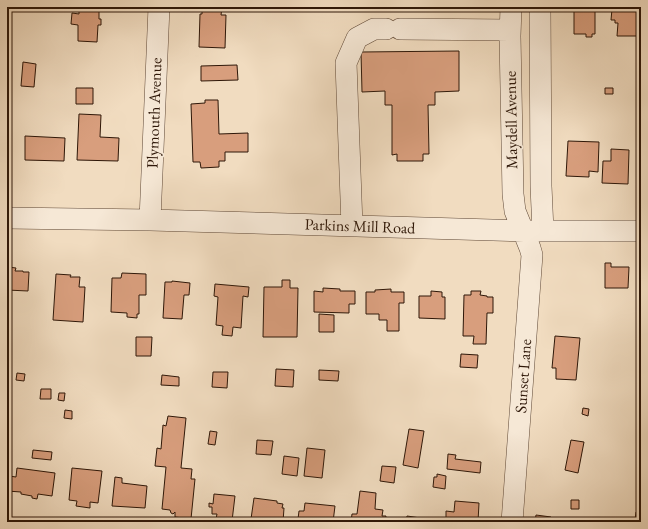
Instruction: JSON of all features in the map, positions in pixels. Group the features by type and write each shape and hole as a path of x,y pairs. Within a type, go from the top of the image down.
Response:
{"street":[{"name":"Plymouth Avenue","path":"150,220 159,7"},
{"name":"Maydell Avenue","path":"511,7 510,30 513,194 515,211 533,231"},
{"path":"533,231 541,186 540,7"},
{"path":"352,226 346,63 357,38 374,29 510,30"},
{"name":"Parkins Mill Road","path":"7,218 150,220 533,231 641,231"},
{"name":"Sunset Lane","path":"512,522 532,255 530,248 533,231"}],"building":[{"path":"79,7 99,7 99,19 101,19 101,25 98,25 97,42 78,41 78,25 71,24 72,13 79,14"},
{"path":"202,7 222,7 221,15 226,15 225,48 199,47 200,14 202,14"},
{"path":"581,7 588,7 588,10 595,10 595,34 592,34 592,37 586,37 586,34 574,34 574,10 581,10"},
{"path":"625,8 631,8 631,10 639,11 638,36 617,36 618,23 615,23 615,20 611,20 612,9 625,10"},
{"path":"459,51 459,91 435,92 435,105 428,105 429,154 423,154 423,161 397,161 397,154 392,155 392,105 385,105 385,91 362,92 361,52"},
{"path":"23,62 36,64 34,87 21,86"},
{"path":"237,65 238,80 201,81 201,66"},
{"path":"76,88 93,88 93,104 76,104"},
{"path":"605,88 613,88 613,94 605,94"},
{"path":"205,100 218,100 219,134 248,133 248,152 225,152 225,161 219,161 219,167 201,168 200,162 193,162 191,104 205,103"},
{"path":"79,114 101,115 100,137 119,138 118,161 77,160"},
{"path":"25,136 65,138 64,161 25,160"},
{"path":"568,141 599,142 598,172 589,171 589,177 566,176"},
{"path":"611,149 629,150 628,184 602,183 603,161 611,161"},
{"path":"605,263 611,263 611,267 629,267 628,288 605,288"},
{"path":"8,267 16,268 15,271 29,272 28,291 7,290"},
{"path":"122,273 146,274 146,295 139,295 139,314 137,314 137,318 127,317 127,313 111,312 112,278 121,278"},
{"path":"56,274 71,275 70,277 80,277 79,287 85,287 83,322 53,320"},
{"path":"282,280 290,280 290,288 298,288 297,337 263,337 264,287 282,287"},
{"path":"172,281 190,283 189,295 184,295 182,319 163,318 165,282"},
{"path":"215,284 249,287 248,297 243,296 241,328 233,327 232,336 222,335 223,326 216,325 218,297 214,296"},
{"path":"323,288 340,289 340,291 355,291 355,304 349,304 349,313 314,312 314,291 323,292"},
{"path":"391,289 391,292 404,292 404,303 399,303 399,331 387,331 387,320 379,320 379,314 366,314 366,292"},
{"path":"431,291 442,292 442,297 445,297 445,319 419,318 419,296 431,296"},
{"path":"471,291 481,291 480,295 493,297 493,313 487,313 486,344 473,344 474,336 463,336 464,295 471,295"},
{"path":"319,314 334,315 334,332 319,332"},
{"path":"555,336 580,338 576,380 556,379 556,368 552,368"},
{"path":"136,337 152,337 151,356 136,356"},
{"path":"461,354 478,355 477,368 460,367"},
{"path":"276,369 294,370 293,387 275,386"},
{"path":"319,370 339,371 338,381 319,380"},
{"path":"213,372 228,372 227,388 212,387"},
{"path":"17,373 25,374 24,381 16,380"},
{"path":"162,375 179,377 179,386 161,385"},
{"path":"41,389 51,389 51,399 40,399"},
{"path":"59,393 65,393 64,401 58,400"},
{"path":"583,408 589,409 588,416 582,414"},
{"path":"65,410 72,411 72,419 64,418"},
{"path":"168,416 186,418 181,468 192,469 191,479 195,479 191,519 175,517 175,512 173,514 170,510 162,509 166,467 155,466 157,448 161,449 163,425 166,426"},
{"path":"409,429 424,431 418,468 403,465"},
{"path":"210,431 217,432 215,445 208,444"},
{"path":"257,440 273,441 271,455 256,454"},
{"path":"571,440 584,442 578,473 565,470"},
{"path":"307,448 325,450 322,478 304,476"},
{"path":"33,450 52,452 51,460 32,458"},
{"path":"448,454 456,455 455,459 481,462 480,473 447,469"},
{"path":"284,456 299,458 297,476 282,474"},
{"path":"382,466 396,467 394,483 380,481"},
{"path":"17,468 55,473 52,496 38,494 37,499 32,498 32,496 21,494 21,492 7,491 9,476 16,477"},
{"path":"72,468 102,471 98,503 90,502 90,508 76,506 77,501 69,500"},
{"path":"437,474 446,476 445,489 433,487 434,477 437,477"},
{"path":"115,477 122,478 122,483 147,486 145,508 112,506"},
{"path":"360,491 376,493 375,509 383,510 382,516 386,516 385,522 351,522 352,514 357,514"},
{"path":"214,494 235,496 232,521 216,519 217,514 212,514 212,507 209,507 209,503 213,504"},
{"path":"254,498 277,501 277,503 283,504 283,522 251,519"},
{"path":"571,500 579,500 579,509 571,509"},
{"path":"455,501 479,503 478,522 453,522 453,519 446,518 446,511 454,512"},
{"path":"305,503 335,506 333,522 302,522 302,519 298,519 299,511 304,511"},
{"path":"636,512 641,512 641,521 635,520"},
{"path":"536,515 551,517 551,522 535,522"},
{"path":"407,516 434,520 433,522 406,522"}]}
